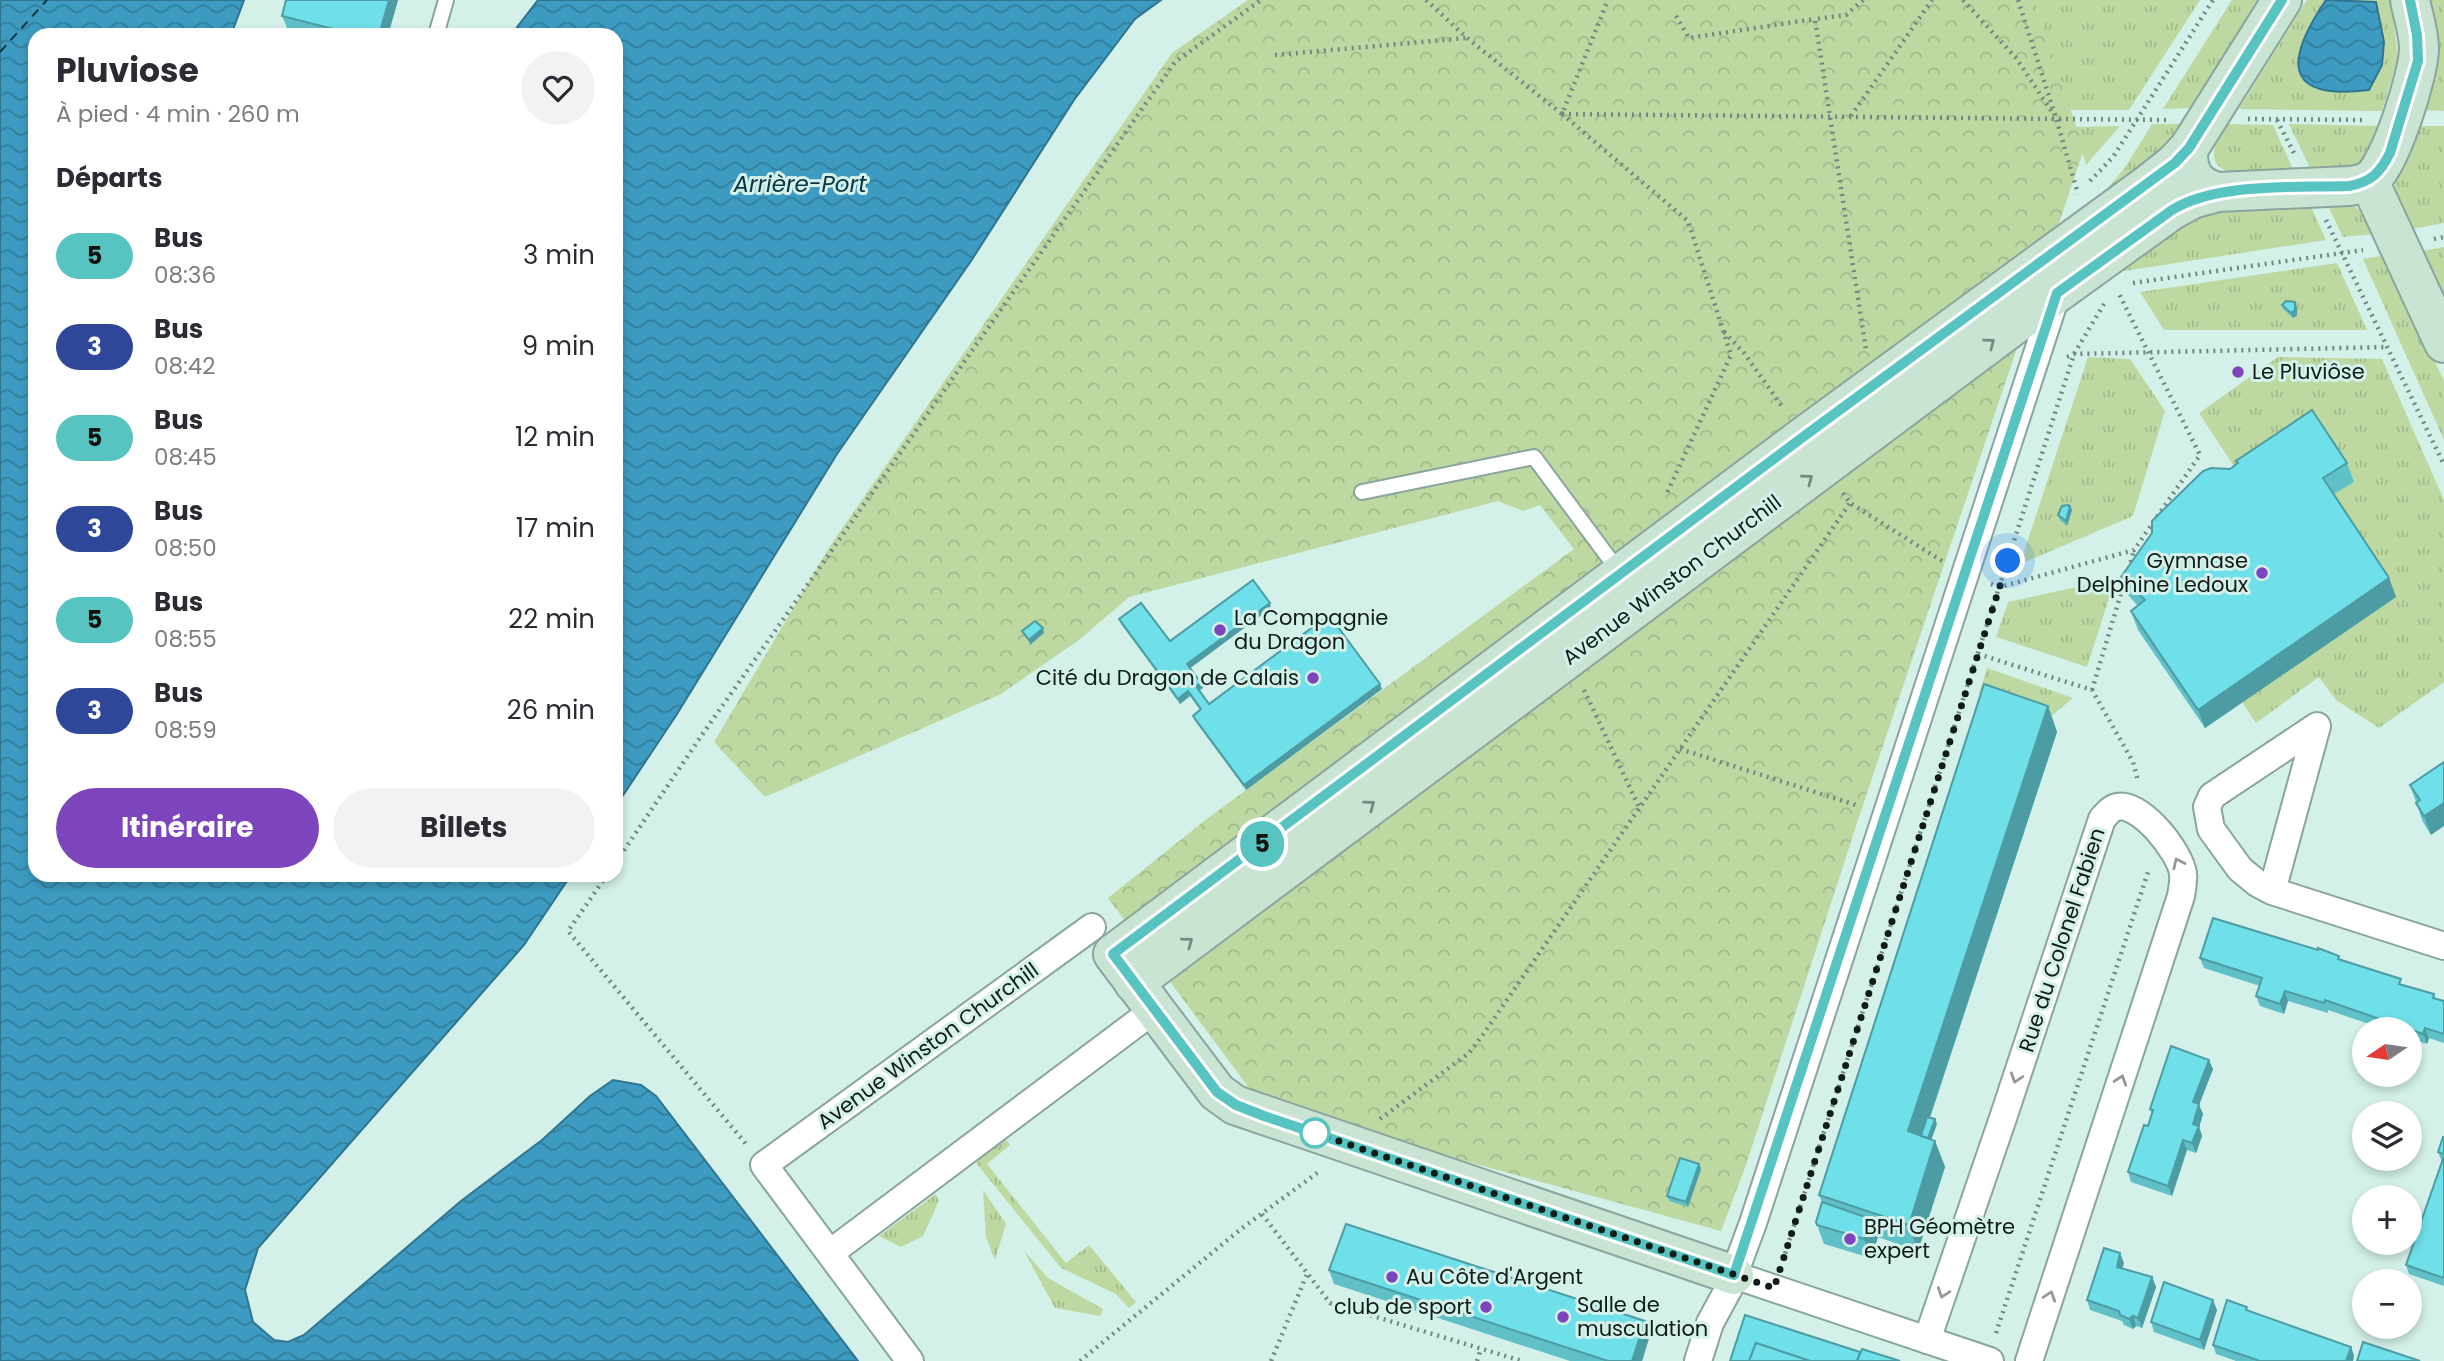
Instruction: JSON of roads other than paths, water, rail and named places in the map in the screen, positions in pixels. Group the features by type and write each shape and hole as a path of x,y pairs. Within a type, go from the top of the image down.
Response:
{"street":[{"name":"Avenue Winston Churchill","path":"1123,969 1621,575 1803,437 2175,163 2189,148 2282,0"},
{"path":"2410,0 2417,35 2418,61 2390,153 2384,165 2369,181 2444,343"},
{"path":"2189,148 2188,165 2195,180 2202,187 2218,192"},
{"name":"Avenue Winston Churchill","path":"830,1253 764,1165 1123,969 2172,210 2192,199 2218,192 2349,186 2369,181"},
{"path":"1698,1361 1710,1322 1734,1275 2057,293"},
{"path":"2272,891 2317,726 2212,796 2207,807 2211,829 2239,869 2272,891 2444,946"},
{"name":"Rue du Colonel Fabien","path":"1927,1340 2102,819 2113,808 2138,810 2174,854 2183,873 2181,896 2029,1361"},
{"path":"910,1361 830,1253 1123,969 1226,1100 1264,1116 1989,1361"}],"lane":[{"path":"438,28 446,0"},
{"path":"1362,492 1534,457 1621,575"}],"water":[{"path":"0,0 244,0 234,28 28,28 28,882 566,882 524,945 258,1248 245,1290 253,1322 274,1340 288,1342 304,1335 461,1201 542,1140 590,1096 613,1080 641,1085 656,1096 858,1361 0,1361"},
{"name":"Arrière-Port","path":"538,0 1161,0 1135,19 1074,100 971,261 837,454 677,714 623,795 623,28 516,28"},
{"path":"2326,0 2376,2 2384,42 2382,65 2369,90 2340,92 2320,89 2306,82 2300,71 2299,57 2303,41"}],"place":[{"name":"Le Pluviôse","path":"2238,372"},
{"name":"Gymnase Delphine Ledoux","path":"2262,573"},
{"name":"La Compagnie du Dragon","path":"1220,630"},
{"name":"Cité du Dragon de Calais","path":"1313,678"},
{"name":"BPH Géomètre expert","path":"1850,1239"},
{"name":"Au Côte d'Argent","path":"1392,1277"},
{"name":"club de sport","path":"1486,1307"},
{"name":"Salle de musculation","path":"1563,1317"}]}
